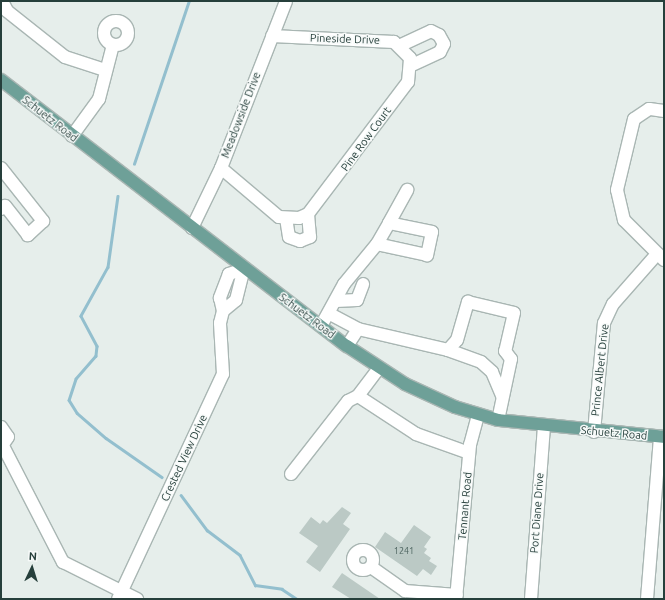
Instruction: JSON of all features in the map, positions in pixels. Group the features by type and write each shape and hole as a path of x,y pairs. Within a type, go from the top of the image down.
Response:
{"main road":[{"name":"Schuetz Road","path":"1,80 347,346 379,368 431,397 475,414 498,420 544,427 662,437"}],"street":[{"path":"2,1 7,11 65,57 105,70"},
{"name":"Meadowside Drive","path":"192,228 221,168 286,1"},
{"path":"399,46 431,31 440,35 444,44 440,52 411,61"},
{"name":"Pineside Drive","path":"272,36 387,40 399,46 411,61"},
{"path":"72,136 99,99 105,70 113,45"},
{"name":"Pine Row Court","path":"308,214 408,82 411,61"},
{"path":"660,257 628,228 617,202 631,128 639,113 649,109 664,111"},
{"path":"221,168 279,217 286,218 308,214 310,237 300,241 289,237 286,218"},
{"path":"1,209 5,206 28,235 43,221 3,173"},
{"path":"321,326 330,314 344,284 377,244 407,190"},
{"path":"377,244 427,255 432,232 389,223"},
{"name":"Prince Albert Drive","path":"594,432 606,317 660,257"},
{"name":"Crested View Drive","path":"119,596 223,374 223,311 236,300 244,268"},
{"path":"336,301 357,300 363,284"},
{"path":"448,350 457,340 468,302 514,313 505,351 511,359 498,420"},
{"path":"330,314 358,329 448,350 481,362 492,372 502,396"},
{"path":"347,346 358,329"},
{"path":"291,474 348,401 358,396 379,368"},
{"path":"358,396 416,434 470,449"},
{"name":"Tennant Road","path":"457,597 470,449 468,439 475,414"},
{"path":"1,427 8,437 2,446 63,562 119,596 137,599"},
{"name":"Port Diane Drive","path":"531,599 544,427"},
{"path":"647,599 662,437"},
{"path":"371,567 405,591 457,597"}],"building":[{"path":"342,507 351,513 343,524 350,529 320,572 306,562 318,546 299,533 311,517 320,524 323,520 327,523"},
{"path":"414,525 431,537 424,547 427,549 424,553 431,558 429,561 437,566 431,575 423,569 417,576 375,547 385,532 401,543"},
{"path":"342,573 380,599 351,599 332,587"}],"waterway":[{"path":"134,164 189,1"},
{"path":"118,196 108,267 81,316 97,346 96,356 76,379 69,400 77,413 106,438 162,477"},
{"path":"181,495 207,530 240,555 255,585 282,589 297,599"}]}
